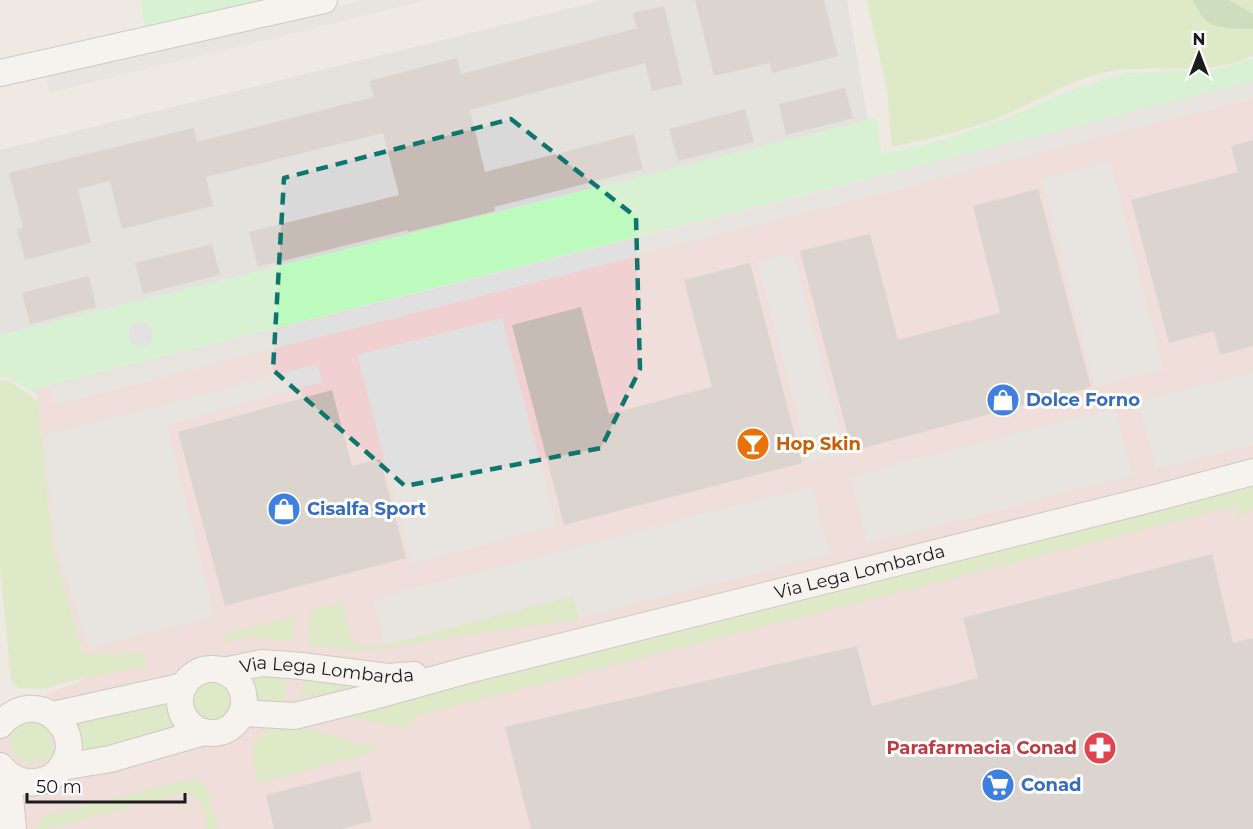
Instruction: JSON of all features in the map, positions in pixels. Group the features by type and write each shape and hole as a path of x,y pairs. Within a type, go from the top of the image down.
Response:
{"street":[{"path":"0,73 324,0"},
{"name":"Via Lega Lombarda","path":"53,715 184,686 189,678 197,673 214,669 232,676 240,684 244,703 242,713 295,716 368,699 468,670 1253,472"},
{"name":"Via Lega Lombarda","path":"223,671 262,663 388,677 468,670"},
{"path":"184,686 180,704 188,722 195,728 204,732 223,731 232,726 242,713"},
{"path":"0,724 19,710 30,708 42,710 53,715 61,723 67,733 69,745 62,767 54,776 43,781 31,783 19,781 4,771"},
{"path":"62,767 110,759 204,732"},
{"path":"4,771 12,829"}],"highlighted area":[{"path":"511,119 636,217 640,369 601,448 405,486 273,370 284,178"}],"shaded area":[{"path":"364,0 428,0 49,93 45,74"},
{"path":"603,0 847,0 868,120 0,335 0,150"},
{"path":"1253,81 1253,99 54,405 49,387"},
{"path":"1253,83 1253,829 0,829 0,710 15,707 90,677 147,665 142,653 83,654 52,545 35,389"},
{"path":"1110,161 1164,369 1095,387 1041,178"},
{"path":"793,252 846,453 809,462 757,262"},
{"path":"502,318 557,526 412,564 357,355"},
{"path":"141,322 146,323 152,329 152,339 146,345 141,346 136,345 130,339 129,334 130,329 136,323"},
{"path":"318,364 322,382 167,425 215,617 89,649 54,542 43,435"},
{"path":"1253,372 1253,445 1156,470 1138,401"},
{"path":"1115,407 1133,476 868,544 850,476"},
{"path":"812,486 830,554 579,619 573,596 385,645 373,599"}],"green space":[{"path":"140,0 263,0 145,28"},
{"path":"867,0 1193,0 1200,12 1244,30 1253,29 1253,55 1224,65 1127,69 1095,75 1063,87 990,121 892,147 887,90"},
{"path":"1193,0 1229,0 1253,14 1253,29 1219,27 1210,24 1202,16"},
{"path":"1229,0 1253,0 1253,14"},
{"path":"1253,59 1253,81 35,389 36,394 6,376 0,377 0,335 876,118 882,154 940,141 1002,120 1077,88 1126,73 1214,70"},
{"path":"8,380 38,401 52,545 83,654 142,653 147,666 42,689 19,688 11,680 0,566 0,381"},
{"path":"1253,487 1253,509 1238,518 1234,506 411,717 412,728 343,717"},
{"path":"573,596 579,619 368,651 352,651 308,644 310,611 341,603 352,642 361,646 385,645"},
{"path":"295,616 292,642 250,637 225,643 223,635"},
{"path":"253,672 286,672 284,701 255,698 249,689"},
{"path":"304,675 350,682 350,690 302,697"},
{"path":"213,676 230,683 237,700 230,717 213,724 196,717 189,700 196,683"},
{"path":"159,697 180,727 67,756 61,723"},
{"path":"47,720 55,757 37,762 17,758 10,744 15,729 26,724"},
{"path":"296,725 381,750 259,783 253,757 258,738 263,734"},
{"path":"191,779 207,787 218,829 206,829 206,817 200,801 185,792 47,829 35,829 45,816"}],"building":[{"path":"695,0 824,0 838,56 772,73 770,63 714,76"},
{"path":"664,6 683,84 652,91 645,63 470,110 485,172 634,134 643,169 494,207 495,211 258,267 249,232 399,195 383,133 206,177 213,206 122,229 110,181 78,189 91,243 25,260 17,229 23,228 9,173 194,128 197,142 374,97 369,81 457,58 461,74 637,28 633,13"},
{"path":"845,88 853,118 786,135 779,104"},
{"path":"745,109 754,142 678,161 669,129"},
{"path":"1253,140 1253,346 1220,355 1214,331 1169,343 1131,200 1238,172 1231,146"},
{"path":"1038,189 1091,387 852,451 800,251 870,234 898,340 1000,313 973,206"},
{"path":"212,244 220,275 143,294 135,263"},
{"path":"750,263 802,463 564,525 512,325 581,307 609,414 712,387 684,280"},
{"path":"89,276 96,307 30,324 22,293"},
{"path":"332,390 352,466 380,459 406,558 225,606 178,432"},
{"path":"1212,554 1233,643 1253,638 1253,829 531,829 505,727 857,646 872,706 978,678 963,618"},
{"path":"360,771 372,821 341,829 274,829 266,795"}],"place":[{"name":"Dolce Forno","path":"1003,400"},
{"name":"Hop Skin","path":"753,444"},
{"name":"Cisalfa Sport","path":"284,509"},
{"name":"Parafarmacia Conad","path":"1100,748"},
{"name":"Conad","path":"998,785"}]}
